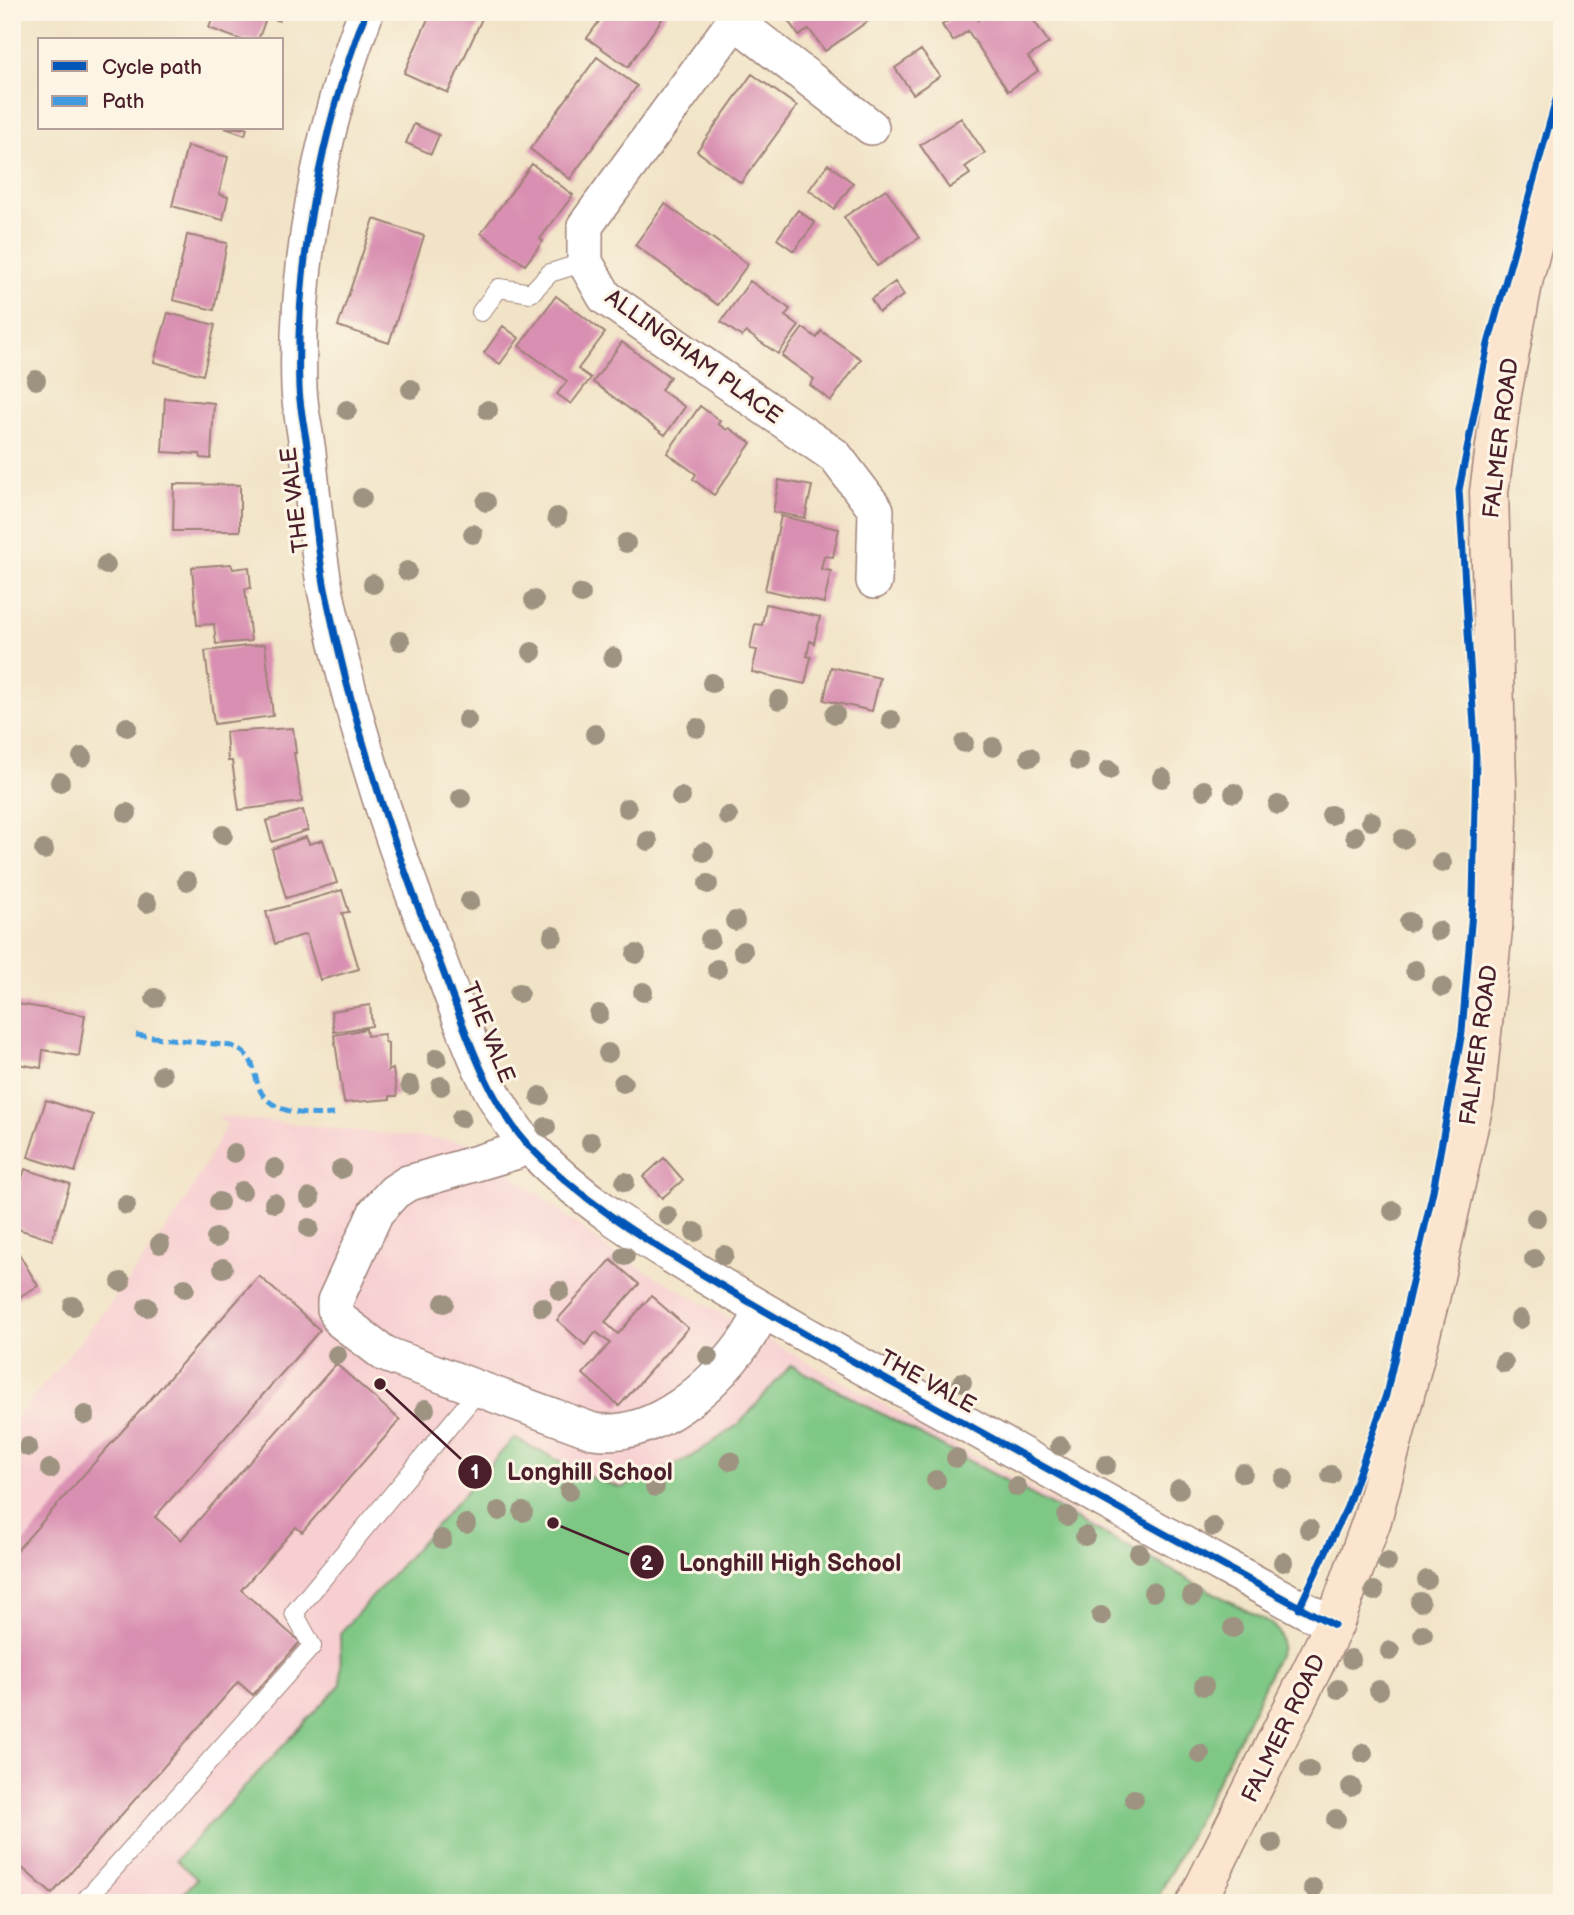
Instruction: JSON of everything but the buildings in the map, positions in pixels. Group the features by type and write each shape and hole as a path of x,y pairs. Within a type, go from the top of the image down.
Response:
{"main road":[{"name":"FALMER ROAD","path":"1196,1903 1334,1625 1372,1520 1429,1303 1475,1099 1493,929 1498,819 1489,492 1502,394 1524,278 1555,159 1562,145"}],"street":[{"name":"THE VALE","path":"366,12 323,154 304,275 299,393 309,460 312,506 324,586 348,691 370,766 419,910 484,1077 502,1110 528,1145 555,1172 648,1241 763,1312 1334,1625"},
{"name":"ALLINGHAM PLACE","path":"871,127 738,16 585,226 585,262 605,298 835,456 876,510 874,581"},
{"path":"528,1145 514,1152 408,1183 394,1192 376,1212 335,1301 340,1320 385,1354 593,1431 607,1433 620,1432 661,1417 695,1395 735,1354 763,1312"}],"lane":[{"path":"481,312 499,288 530,293 550,273 585,262"},
{"path":"83,1903 312,1646 294,1613 480,1389"}],"shaded area":[{"path":"216,1116 483,1144 490,1157 614,1253 1270,1623 1278,1630 1282,1639 1281,1648 1256,1704 1155,1903 12,1903 12,1423 104,1312 179,1212 227,1124"}],"green space":[{"path":"791,1365 1270,1623 1278,1631 1281,1648 1256,1704 1155,1903 175,1903 197,1879 176,1860 341,1684 340,1633 514,1438 597,1480 622,1488 691,1457 739,1424"}],"marked path":[{"path":"136,1035 232,1046 250,1060 260,1090 273,1104 303,1114 334,1114"}],"cycle path":[{"path":"366,12 336,103 314,197 301,293 301,407 325,589 358,725 416,902 473,1051 498,1102 512,1125 548,1165 610,1215 654,1245 870,1370 1334,1625"},
{"path":"1299,1608 1347,1507 1386,1395 1433,1191 1462,1032 1473,900 1476,757 1459,490 1488,344 1556,100 1562,89"}],"place":[{"name":"Longhill School","path":"380,1384"},
{"name":"Longhill High School","path":"553,1523"}]}
